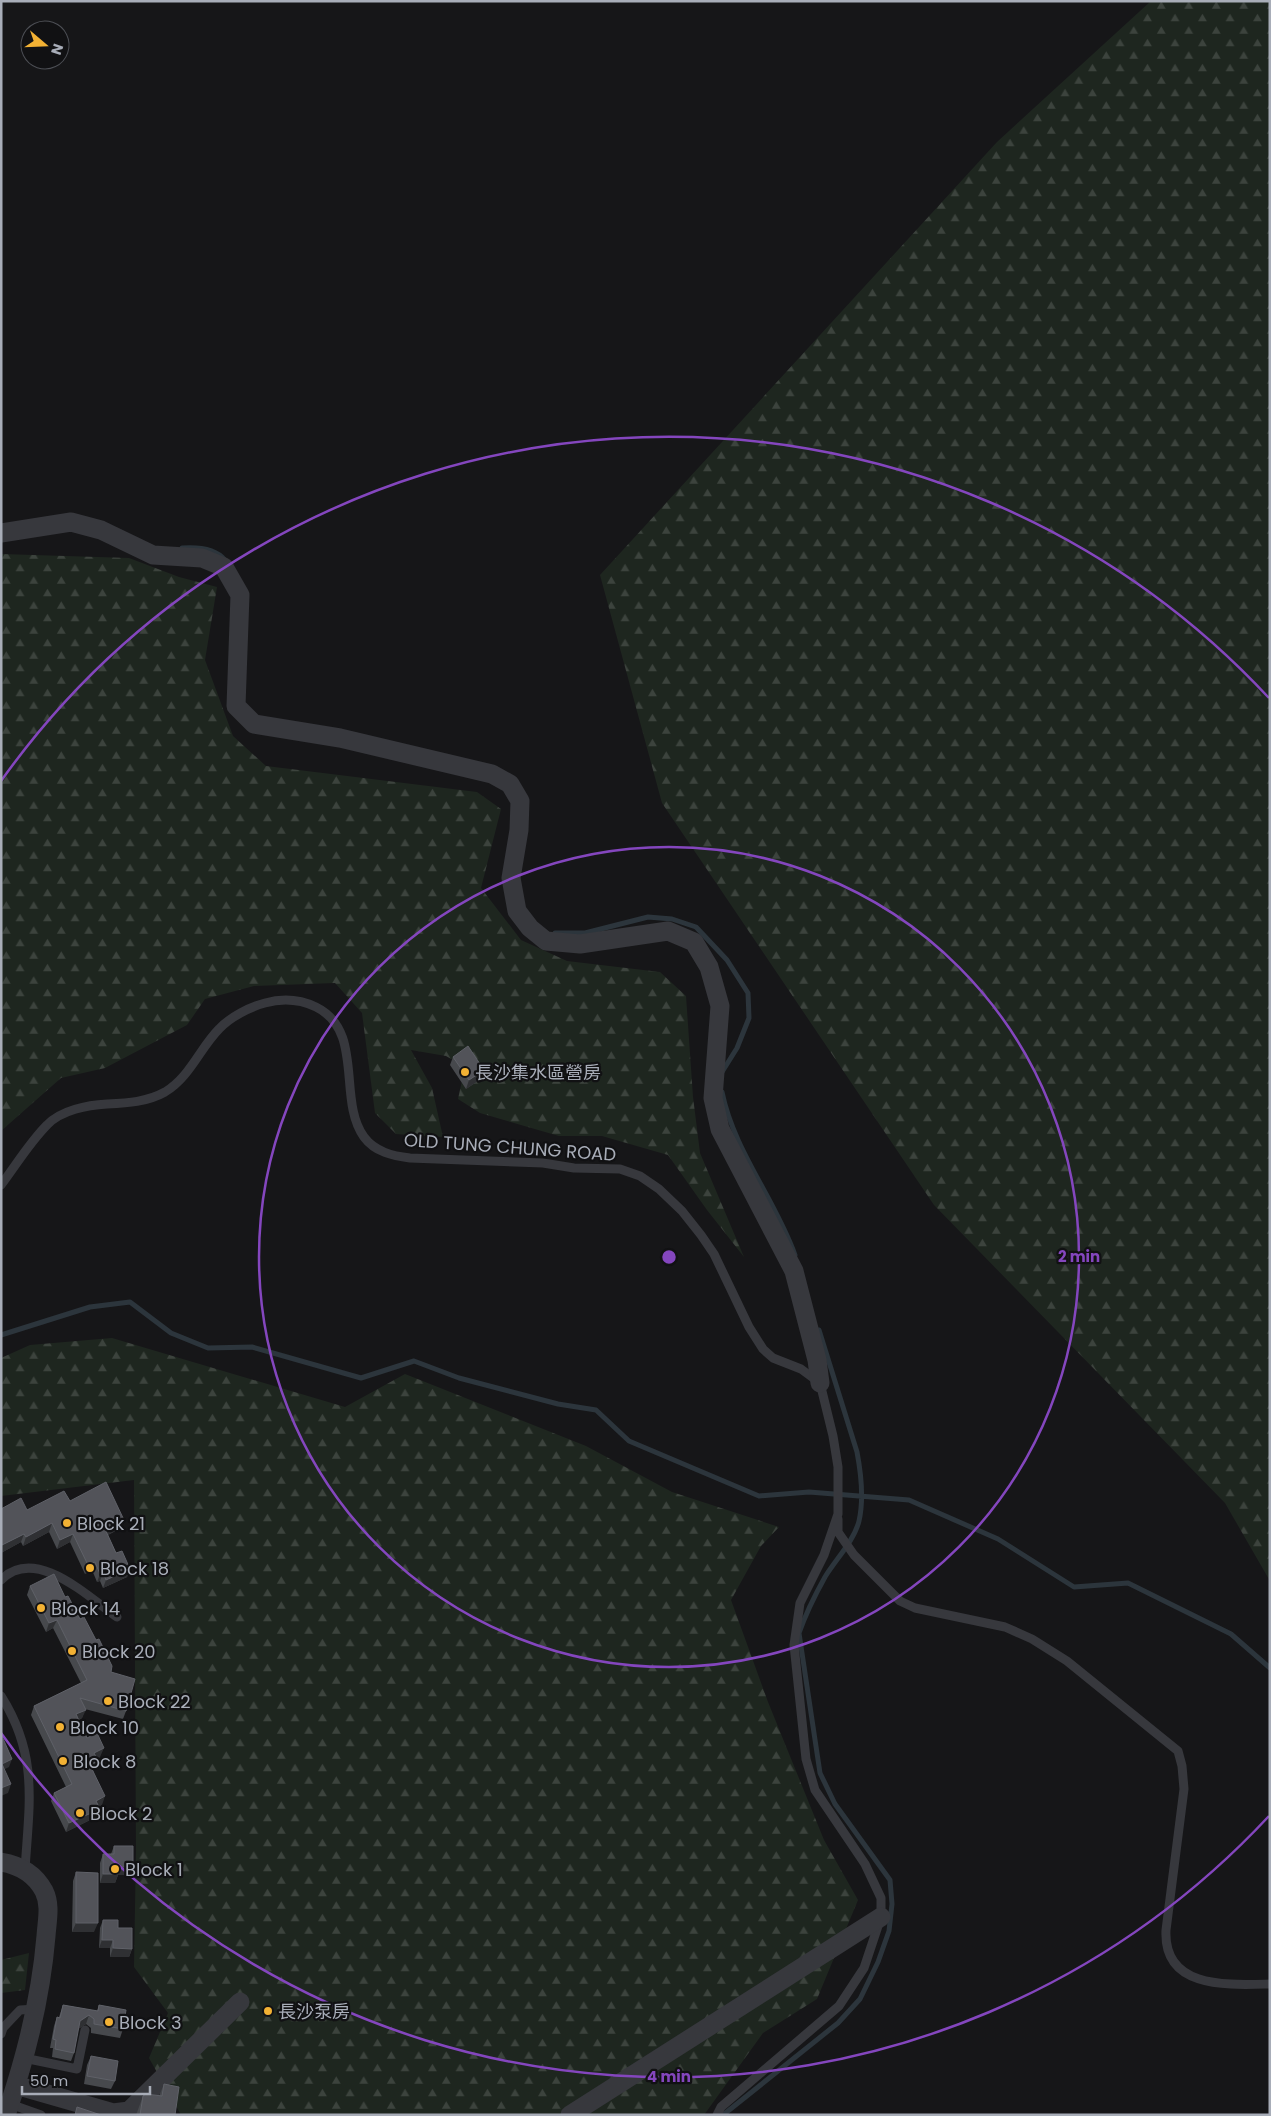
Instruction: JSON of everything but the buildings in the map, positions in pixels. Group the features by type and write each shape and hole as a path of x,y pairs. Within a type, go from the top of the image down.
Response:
{"street":[{"path":"1,533 71,522 101,530 154,555 202,558 224,567 240,595 236,706 254,724 340,738 492,774 510,784 520,801 519,830 511,878 517,911 530,928 546,941 580,944 668,931 694,942 709,967 720,1006 712,1098 720,1129 794,1271 817,1360 820,1383"},
{"path":"1,1862 12,1864 25,1870 36,1880 44,1891 48,1905 45,1949 36,2009 24,2058 8,2110"},
{"path":"570,2115 881,1917"},
{"path":"16,2085 113,2113 129,2111 240,2002"}],"lane":[{"name":"OLD TUNG CHUNG ROAD","path":"1,1185 48,1124 73,1110 152,1099 167,1091 184,1076 220,1028 242,1012 264,1003 288,999 309,1004 325,1012 340,1029 347,1055 356,1123 364,1137 374,1147 392,1156 410,1158 543,1163 574,1168 620,1169 640,1176 659,1189 682,1211 702,1235 714,1254 748,1327 763,1349 774,1358 801,1369 820,1383"},
{"path":"820,1383 834,1436 838,1467 838,1532 854,1555 900,1601 915,1608 1005,1627 1032,1639 1067,1661 1178,1751 1182,1766 1184,1789 1166,1930 1166,1943 1171,1960 1182,1971 1195,1979 1270,1984"},
{"path":"717,2115 721,2107 839,2006 864,1968 881,1917 881,1898 865,1864 815,1790 806,1759 794,1645 800,1603 824,1555 838,1510"},
{"path":"1,1580 6,1574 19,1568 33,1567 46,1570 59,1576 117,1616"},
{"path":"1,1696 22,1734 27,1757 30,1780 25,1870"},
{"path":"1,2034 3,2028 20,2010 36,2009"},
{"path":"24,2058 77,2069 85,2030"},
{"path":"8,2110 41,2115"}],"green space":[{"path":"1151,1 1270,1 1270,1581 1225,1503 934,1205 662,803 600,575 997,142"},
{"path":"1,554 129,558 179,577 217,587 205,660 233,736 266,766 477,792 501,809 481,888 521,940 567,961 660,972 686,996 693,1097 700,1153 744,1257 707,1210 668,1155 602,1136 559,1136 480,1113 458,1099 465,1067 446,1056 411,1050 432,1088 443,1137 396,1134 375,1113 362,1013 335,983 254,986 205,999 187,1025 105,1068 61,1078 1,1131"},
{"path":"112,1338 345,1407 405,1374 586,1446 672,1492 779,1527 761,1546 731,1600 768,1702 824,1840 858,1900 817,1999 763,2033 704,2115 181,2115 149,2058 168,2013 134,1967 136,1850 134,1480 1,1496 1,1358 30,1345"},
{"path":"29,1953 25,1990 1,1993 1,1960"}],"waterway":[{"path":"182,548 199,548 211,551 225,560"},
{"path":"555,933 585,933 648,917 672,919 696,927 727,960 748,993 749,1018 737,1048 722,1072"},
{"path":"722,1092 728,1114 745,1155 777,1214 795,1255"},
{"path":"1,1335 90,1307 130,1302 171,1333 208,1348 252,1347 361,1378 414,1361 459,1378 558,1404 596,1410 629,1441 759,1496 809,1492 909,1500 998,1539 1074,1587 1128,1583 1231,1634 1270,1668"},
{"path":"723,2115 838,2023 860,1999 878,1962 889,1931 892,1904 890,1880 835,1804 820,1773 799,1633 825,1577 857,1528 862,1495 857,1452 819,1330"}],"place":[{"name":"長沙集水區營房","path":"465,1072"},
{"name":"Block 21","path":"67,1523"},
{"name":"Block 18","path":"90,1568"},
{"name":"Block 14","path":"41,1608"},
{"name":"Block 20","path":"72,1651"},
{"name":"Block 22","path":"108,1701"},
{"name":"Block 10","path":"60,1727"},
{"name":"Block 8","path":"63,1761"},
{"name":"Block 2","path":"80,1813"},
{"name":"Block 1","path":"115,1869"},
{"name":"長沙泵房","path":"268,2011"},
{"name":"Block 3","path":"109,2022"}]}
